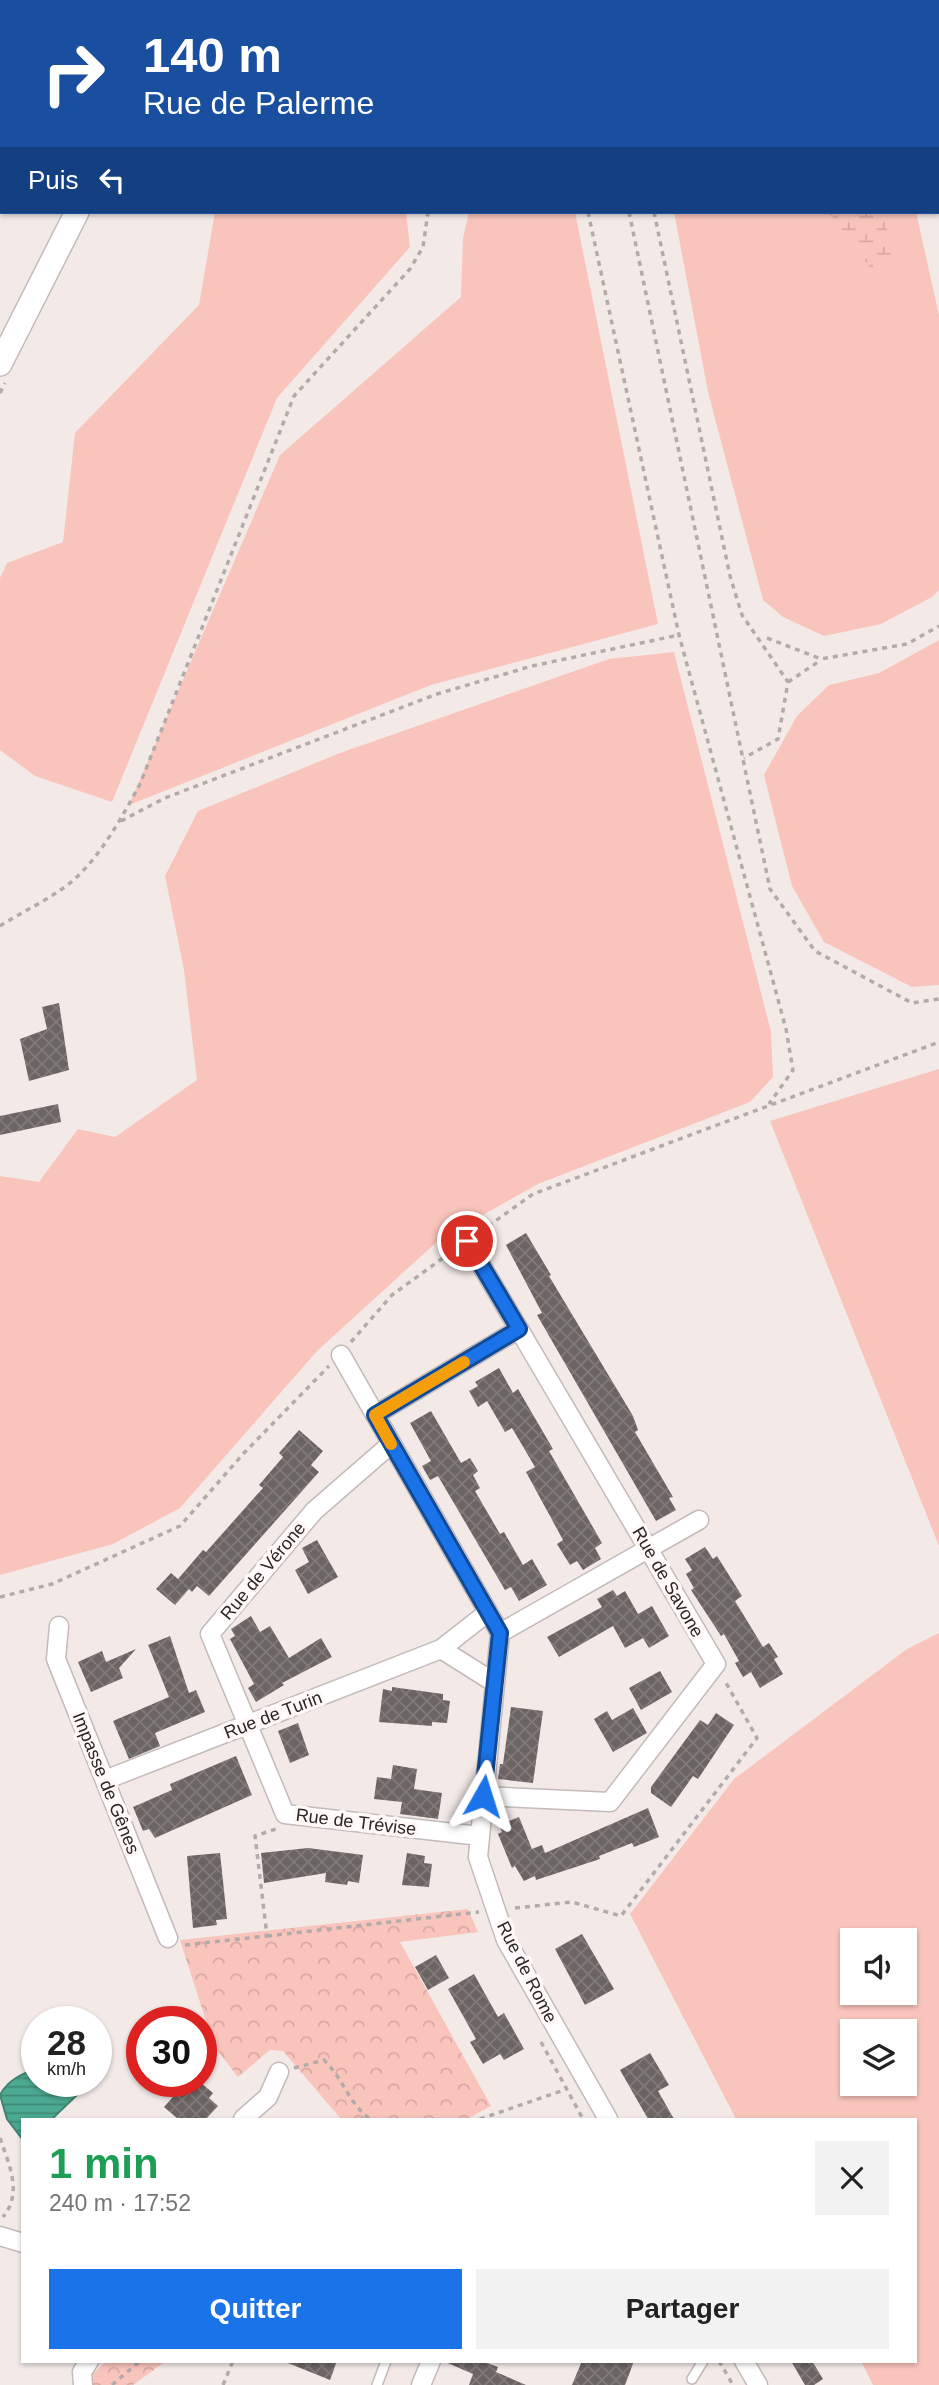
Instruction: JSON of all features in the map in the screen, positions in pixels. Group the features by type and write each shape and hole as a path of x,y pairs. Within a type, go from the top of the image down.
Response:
{"street":[{"path":"0,364 76,214"},
{"name":"Rue de Savone","path":"467,1241 716,1664"},
{"path":"375,1415 519,1329"},
{"path":"341,1354 486,1613 500,1633 699,1520"},
{"name":"Rue de Vérone","path":"246,1726 210,1634 314,1511 391,1444"},
{"name":"Rue de Turin","path":"105,1780 441,1649 486,1613"},
{"name":"Impasse de Gênes","path":"59,1626 56,1659 168,1938"},
{"name":"Rue de Rome","path":"500,1633 478,1857 506,1940 607,2118"},
{"path":"441,1649 495,1683"},
{"path":"483,1796 610,1802 716,1664"},
{"name":"Rue de Trévise","path":"246,1726 285,1814 480,1836"},
{"path":"244,2118 268,2097 279,2072"},
{"path":"0,2236 21,2242"},
{"path":"83,2385 82,2372 88,2363"},
{"path":"421,2385 430,2363"},
{"path":"745,2363 758,2385"}],"lane":[{"path":"377,2385 385,2363"},
{"path":"692,2379 702,2363"}],"path":[{"path":"0,926 64,888 96,853 119,822 140,784 294,396 410,270 423,247 428,214"},
{"path":"588,214 679,635 786,1029 793,1070 767,1106"},
{"path":"629,214 770,889 815,951 912,1003 939,999"},
{"path":"654,214 730,576 742,615 788,682 778,739 744,758"},
{"path":"788,682 821,659 907,644 939,626"},
{"path":"119,822 165,798 437,694 532,666 679,635"},
{"path":"767,638 821,659"},
{"path":"0,1597 52,1584 180,1526 244,1453 341,1354 392,1294 533,1194 939,1042"},
{"path":"168,1938 173,1946 572,1902 621,1916 757,1738 716,1664"},
{"path":"267,1936 255,1836 283,1826 285,1814"},
{"path":"279,2072 324,2060 338,2074 357,2110 369,2118"},
{"path":"483,2118 567,2089"},
{"path":"0,2138 14,2180 12,2206 0,2221"},
{"path":"112,2385 138,2363"},
{"path":"223,2385 232,2363"},
{"path":"720,2363 733,2385"}],"green space":[{"path":"215,214 406,214 410,247 277,398 112,802 35,776 0,750 0,578 7,563 63,542 75,433 199,305"},
{"path":"469,214 575,214 658,624 431,685 129,805 280,455 461,297 463,238"},
{"path":"674,214 916,214 939,315 939,590 932,597 881,624 824,636 783,617 763,600 708,392"},
{"path":"830,214 889,214 887,228 890,262 880,271 872,270"},
{"path":"939,640 939,985 912,987 824,942 792,886 764,775 797,716 829,685 879,673"},
{"path":"674,652 771,1032 773,1077 750,1102 538,1184 440,1239 317,1351 180,1508 113,1544 0,1575 0,1176 39,1182 78,1129 115,1137 197,1080 184,970 165,876 198,811 340,753 609,659"},
{"path":"939,1069 939,1546 770,1121"},
{"path":"939,1633 939,2385 873,2385 862,2363 917,2363 917,2118 735,2118 630,1914 734,1779 907,1649"},
{"path":"468,1909 478,1932 400,1942 491,2106 469,2118 340,2118 283,2051 270,2050 238,2077 217,2050 217,2006 201,2006 180,1940"},
{"path":"104,2363 163,2363 133,2385 93,2385 93,2374"}],"shaded area":[{"path":"21,2076 21,2097 75,2097 53,2118 21,2118 21,2137 7,2119 0,2095"}],"building":[{"path":"59,1003 69,1070 29,1081 20,1039 47,1029 42,1007"},
{"path":"58,1104 61,1122 0,1135 0,1116"},
{"path":"526,1233 633,1416 638,1430 635,1432 673,1497 669,1498 676,1510 656,1521 537,1315 542,1313 506,1245"},
{"path":"499,1368 513,1393 518,1389 553,1449 549,1451 602,1543 595,1548 601,1559 583,1570 577,1561 570,1565 557,1544 563,1540 526,1472 535,1467 512,1428 505,1432 487,1401 478,1407 469,1391 478,1386 475,1382"},
{"path":"431,1411 461,1463 470,1458 478,1471 473,1475 480,1488 475,1491 500,1534 504,1532 523,1565 532,1559 547,1585 519,1601 511,1587 505,1590 438,1476 430,1480 422,1466 431,1461 410,1423"},
{"path":"299,1430 323,1451 311,1465 319,1472 209,1596 197,1586 192,1592 189,1589 175,1605 156,1589 171,1573 178,1579 203,1550 206,1552 263,1488 259,1485 283,1457 279,1453"},
{"path":"317,1540 338,1577 308,1594 295,1570 309,1562 302,1548"},
{"path":"705,1547 713,1559 717,1556 742,1596 735,1601 763,1647 769,1643 778,1657 774,1659 783,1674 760,1688 751,1672 743,1677 735,1663 739,1661 724,1634 721,1636 691,1590 694,1588 686,1574 692,1570 685,1559"},
{"path":"613,1590 617,1596 625,1591 638,1614 652,1606 669,1636 649,1648 643,1638 625,1648 613,1626 559,1657 547,1637 602,1607 597,1599"},
{"path":"251,1616 260,1632 270,1626 289,1658 321,1638 332,1657 282,1683 284,1685 256,1702 248,1688 254,1684 230,1639 235,1636 231,1629"},
{"path":"170,1636 189,1693 196,1690 205,1712 155,1733 160,1746 129,1759 113,1721 169,1697 148,1645"},
{"path":"136,1649 119,1668 123,1678 91,1692 78,1662 102,1651 106,1662"},
{"path":"660,1671 672,1692 641,1710 629,1688"},
{"path":"392,1687 443,1694 443,1700 450,1701 447,1723 432,1722 432,1726 379,1722 383,1689 392,1691"},
{"path":"511,1707 543,1711 533,1783 498,1779 500,1764 503,1764"},
{"path":"633,1708 647,1733 613,1752 594,1719 607,1711 612,1720"},
{"path":"716,1713 734,1725 698,1779 693,1776 671,1807 651,1793 651,1787 700,1720 708,1725"},
{"path":"298,1723 309,1755 290,1763 278,1731"},
{"path":"236,1756 252,1795 155,1838 149,1829 143,1831 133,1807 172,1790 170,1784"},
{"path":"393,1765 417,1769 414,1789 442,1793 438,1819 400,1814 402,1802 374,1799 377,1777 391,1779"},
{"path":"648,1808 659,1837 634,1847 632,1843 599,1856 600,1859 536,1880 535,1876 524,1881 515,1866 512,1868 498,1834 502,1832 499,1825 519,1817 532,1849 542,1845 545,1853"},
{"path":"308,1848 363,1855 359,1883 348,1881 347,1885 325,1882 326,1873 264,1883 261,1853"},
{"path":"220,1853 227,1919 216,1920 217,1925 193,1928 187,1856"},
{"path":"407,1853 425,1856 424,1863 432,1864 429,1887 402,1885"},
{"path":"582,1934 614,1989 585,2005 555,1949"},
{"path":"436,1955 449,1978 428,1990 415,1967"},
{"path":"474,1974 498,2017 504,2013 524,2049 504,2060 500,2054 483,2064 470,2042 476,2039 448,1989"},
{"path":"650,2053 669,2085 658,2091 673,2118 647,2118 620,2070"},
{"path":"173,2097 210,2097 218,2106 207,2118 177,2118 164,2107"},
{"path":"288,2363 336,2363 330,2380"},
{"path":"448,2363 487,2363 498,2367 496,2372 526,2385 469,2385 473,2374"},
{"path":"581,2363 633,2363 625,2385 572,2385"},
{"path":"792,2363 813,2363 823,2379 814,2385 805,2385"}],"slow traffic":[{"path":"391,1444 375,1415 464,1362"}],"route":[{"path":"467,1241 519,1329 375,1415 486,1613 500,1633 483,1796"}]}
